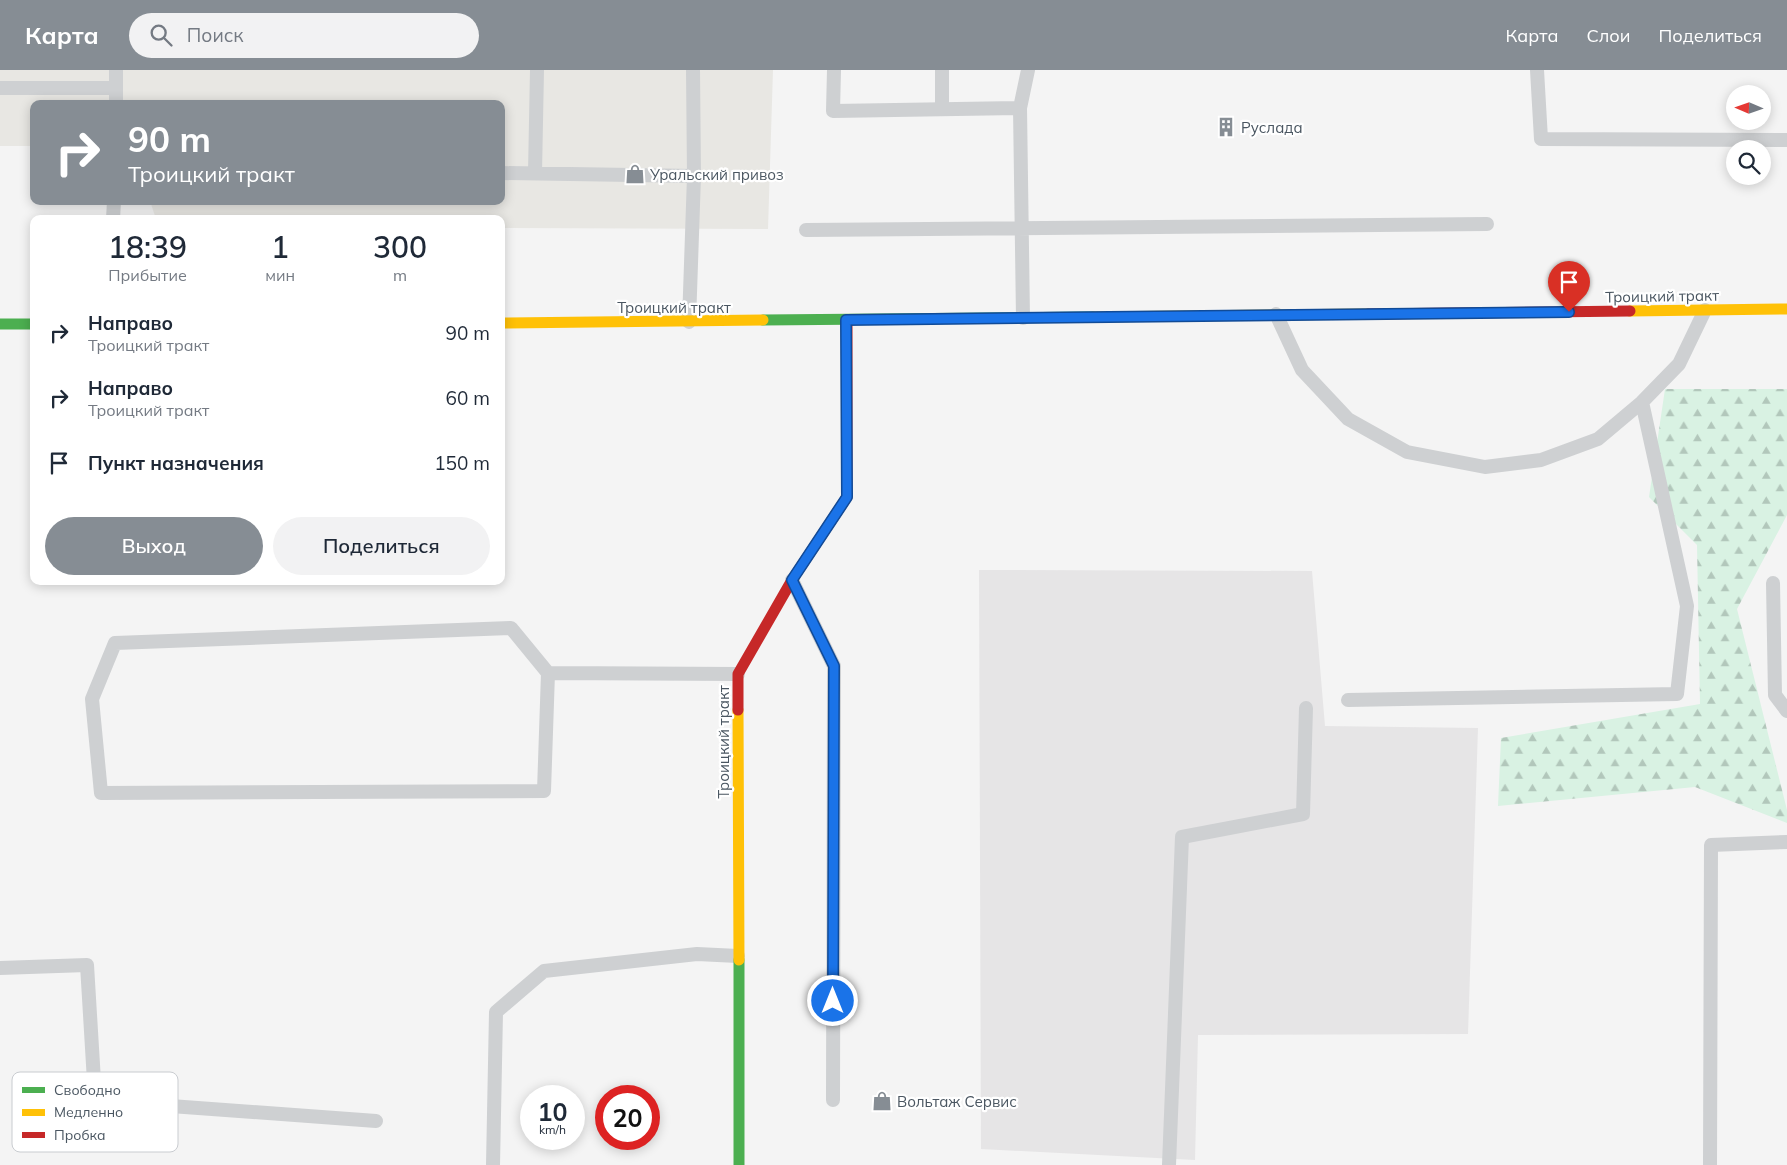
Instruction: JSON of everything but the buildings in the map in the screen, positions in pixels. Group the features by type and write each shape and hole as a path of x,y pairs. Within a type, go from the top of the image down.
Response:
{"main road":[{"name":"Троицкий тракт","path":"505,323 1787,309"},
{"name":"Троицкий тракт","path":"739,1165 738,674 792,580 847,497 846,320"},
{"path":"0,324 30,324"}],"lane":[{"path":"116,70 116,100"},
{"path":"535,173 537,70"},
{"path":"690,322 694,176 693,70"},
{"path":"834,70 833,111 1020,108"},
{"path":"942,70 942,109"},
{"path":"1023,318 1020,108 1028,70"},
{"path":"1537,70 1541,139 1787,140"},
{"path":"0,88 116,88"},
{"path":"505,173 694,176"},
{"path":"806,230 1487,224"},
{"path":"1276,314 1302,370 1348,419 1407,452 1485,467 1541,460 1598,439 1642,402 1679,364 1705,310"},
{"path":"1348,700 1677,694 1687,606 1642,402"},
{"path":"792,580 834,666 833,1100"},
{"path":"1773,583 1775,695 1787,711"},
{"path":"511,628 548,673 544,791 100,793 92,698 115,643 511,628"},
{"path":"548,673 738,674"},
{"path":"1169,1165 1182,836 1303,814 1306,708"},
{"path":"1710,1165 1712,845 1787,842"},
{"path":"493,1165 496,1012 544,971 698,954 738,956"},
{"path":"0,968 87,965 93,1072"},
{"path":"178,1107 376,1121"}],"shaded area":[{"name":"Уральский привоз","path":"0,70 773,70 768,229 505,228 505,215 155,215 151,205 505,205 505,100 30,100 30,146 0,146"},
{"path":"979,570 1312,571 1325,726 1478,728 1468,1034 1198,1035 1195,1160 981,1149"}],"green space":[{"path":"1665,389 1787,389 1787,515 1737,609 1787,810 1787,823 1695,787 1498,806 1501,738 1700,704 1697,545 1649,497"}],"traffic: fast":[{"path":"763,320 1093,317"},
{"path":"0,324 30,324"},
{"path":"739,960 739,1165"}],"traffic: slow":[{"path":"1630,311 1787,309"},
{"path":"1093,317 1368,314"},
{"path":"505,323 763,320"},
{"path":"738,710 739,960"}],"traffic: jam":[{"path":"1368,314 1630,311"},
{"path":"738,710 738,674 792,580 847,497 847,320"}],"place":[{"name":"Руслада","path":"1226,127"},
{"name":"Уральский привоз","path":"635,174"},
{"name":"Вольтаж Сервис","path":"882,1101"}],"route":[{"path":"833,1001 834,666 792,580 847,497 846,320 1569,312"}]}
